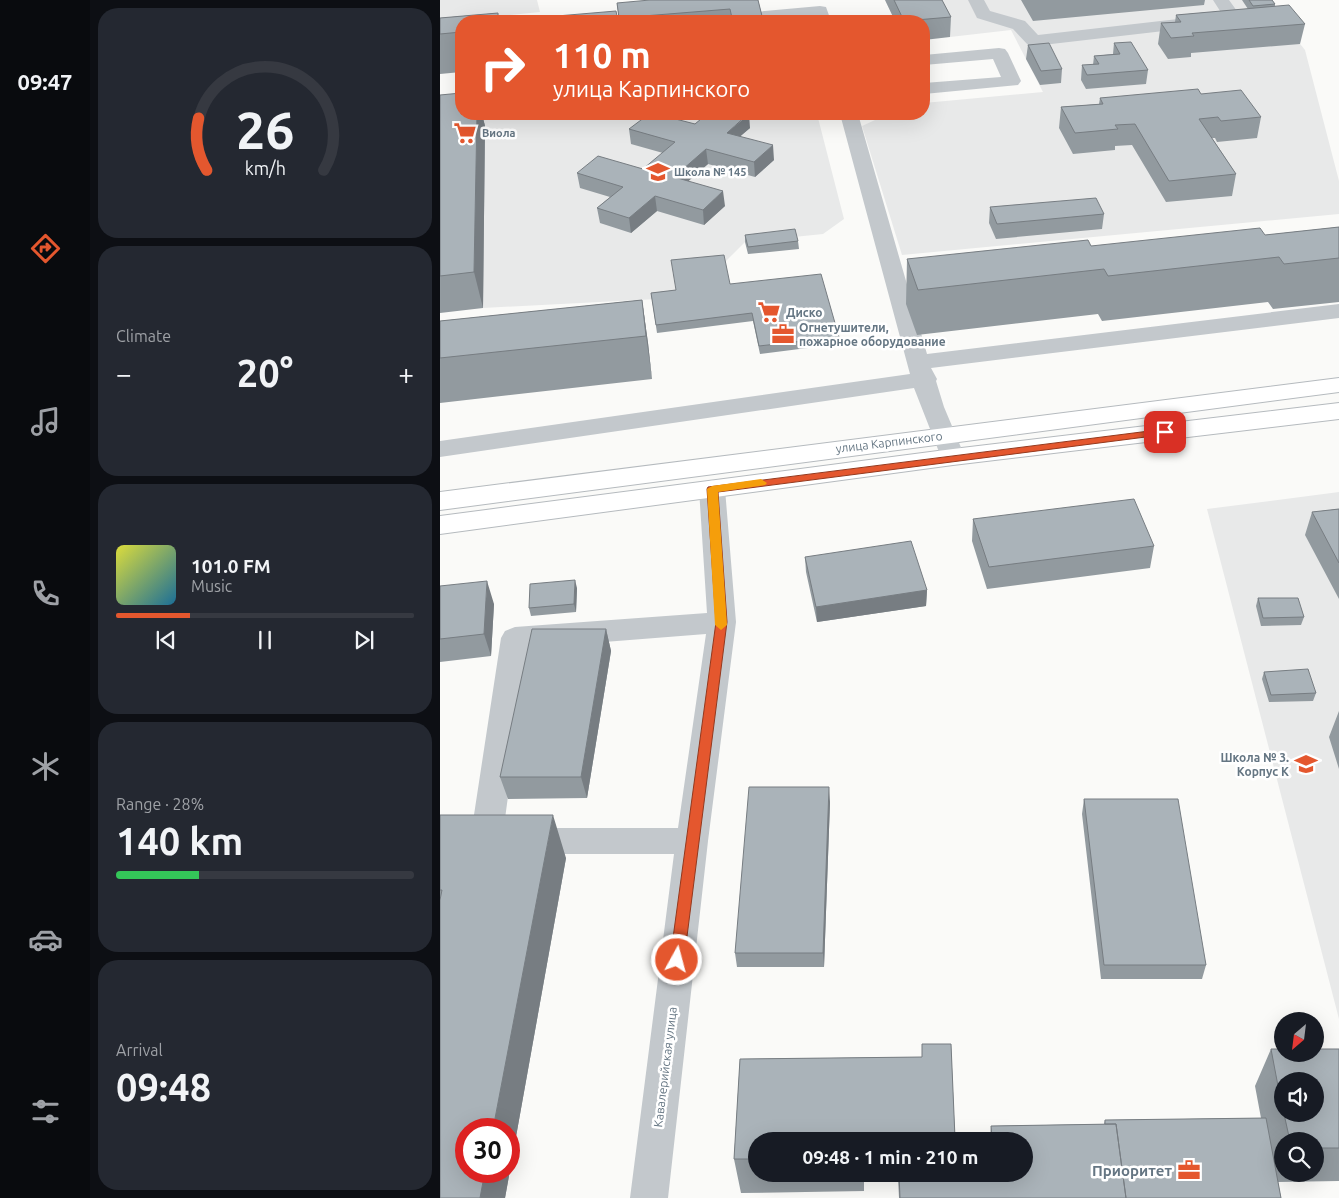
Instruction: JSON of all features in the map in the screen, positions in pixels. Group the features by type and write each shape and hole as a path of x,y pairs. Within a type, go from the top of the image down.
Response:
{"main road":[{"name":"улица Карпинского","path":"440,525 712,489 948,446 1339,385"},
{"name":"улица Карпинского","path":"440,501 948,446 1339,411"}],"street":[{"path":"976,0 984,14 1019,25 1034,41 1233,18 1221,0"},
{"path":"777,15 820,11 821,15"},
{"path":"930,59 999,53 1012,81 930,87"},
{"path":"851,120 921,371 932,407 948,446"},
{"path":"440,449 921,371 1339,311"},
{"name":"Кавалерийская улица","path":"649,1198 692,841 722,622 712,489"},
{"path":"692,841 474,842 515,638 722,622"}],"shaded area":[{"path":"440,0 537,0 540,12 510,15 455,15 455,20 440,22"},
{"path":"885,0 1265,0 1305,50 1339,181 1339,214 902,255 862,126 875,120 930,120 930,102 1043,92 1011,30 950,37 930,25 930,15 892,15"},
{"name":"Школа № 145","path":"484,120 819,120 844,219 823,234 745,242 725,262 672,269 677,298 483,308"},
{"name":"Школа № 3. Корпус К","path":"1339,492 1339,1019 1207,509"}],"building":[{"path":"650,0 758,0 762,15 731,15 730,9 656,15 619,15 617,3"},
{"path":"894,0 942,0 951,17 930,19 930,15 901,15"},
{"path":"1249,0 1272,0 1275,4 1253,6"},
{"path":"1289,5 1305,24 1192,33 1194,36 1171,38 1161,23 1181,22 1176,15"},
{"path":"616,11 617,15 569,15"},
{"path":"498,13 498,15 475,15"},
{"path":"455,17 455,33 440,34 440,18"},
{"path":"1131,42 1148,70 1087,75 1082,65 1099,64 1094,56 1120,54 1114,43"},
{"path":"1049,43 1062,69 1041,71 1028,45"},
{"path":"1198,89 1201,94 1241,90 1261,117 1221,121 1218,117 1199,119 1236,174 1169,181 1135,124 1115,125 1118,129 1075,133 1061,107 1103,104 1100,98"},
{"path":"455,94 455,120 477,120 474,272 440,276 440,95"},
{"path":"641,120 679,120 695,124 700,120 741,120 727,133 773,145 754,162 706,149 674,177 723,191 703,210 655,196 629,218 597,208 623,187 577,173 598,156 643,169 675,142 629,129"},
{"path":"1096,198 1104,214 997,224 990,207"},
{"path":"1339,227 1339,258 1284,264 1279,257 1108,276 1104,269 918,290 907,259 1088,240 1091,246 1260,228 1265,235"},
{"path":"795,229 798,241 748,247 745,235"},
{"path":"724,255 730,284 821,274 839,337 759,346 752,313 656,325 651,293 676,290 671,260"},
{"path":"642,300 646,336 440,358 440,321"},
{"path":"1134,499 1154,546 989,567 973,519"},
{"path":"1339,509 1339,563 1312,512"},
{"path":"911,541 927,590 816,607 805,557"},
{"path":"575,580 574,604 529,608 530,584"},
{"path":"487,581 484,634 440,639 440,586"},
{"path":"1258,598 1298,598 1304,617 1263,618"},
{"path":"532,629 606,629 581,777 500,777"},
{"path":"1308,669 1316,693 1271,695 1264,672"},
{"path":"749,787 829,787 823,953 735,953"},
{"path":"1084,799 1178,799 1206,965 1104,965"},
{"path":"440,815 553,815 495,1118 455,1118 455,1183 483,1183 480,1198 440,1198 440,900 442,890 440,890"},
{"path":"922,1044 951,1044 955,1132 748,1132 748,1159 734,1159 740,1059 922,1057"},
{"path":"1271,1049 1274,1049 1274,1062 1324,1062 1324,1049 1339,1049 1339,1148 1324,1148 1324,1132 1288,1132 1286,1122 1324,1122 1324,1072 1275,1072"},
{"path":"1266,1118 1274,1161 1274,1182 1278,1182 1281,1198 1126,1198 1116,1124 1105,1124 1105,1120"},
{"path":"1116,1124 1126,1198 900,1198 899,1182 1033,1182 1033,1132 992,1132 991,1126"}],"slow traffic":[{"path":"721,625 712,489 761,483"}],"place":[{"name":"Виола","path":"465,133"},
{"name":"Школа № 145","path":"658,172"},
{"name":"Диско","path":"769,312"},
{"name":"Огнетушители, пожарное оборудование","path":"783,334"},
{"name":"Школа № 3. Корпус К","path":"1306,764"},
{"name":"Приоритет","path":"1189,1170"}],"route":[{"path":"677,960 722,622 712,489 953,457 1165,432"}]}
